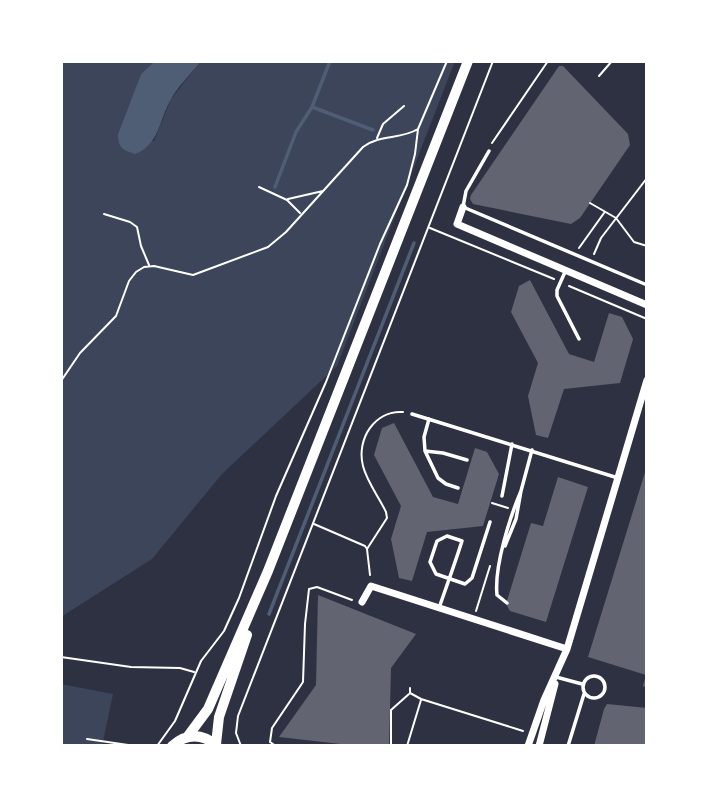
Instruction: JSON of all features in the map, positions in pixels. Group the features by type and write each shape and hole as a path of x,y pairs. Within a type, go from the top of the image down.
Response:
{"main road":[{"path":"172,746 188,736 208,709 268,572 468,61"},
{"path":"188,736 198,735 216,745 219,717 268,572"}],"street":[{"path":"463,207 457,224 647,305"},
{"path":"528,746 544,700 567,649 647,380"},
{"path":"362,602 371,586 567,649"},
{"path":"539,746 556,677"}],"lane":[{"path":"489,151 466,191 463,207 647,285"},
{"path":"565,272 557,296 579,339"},
{"path":"412,414 618,478"},
{"path":"429,419 424,437 425,451 438,478 458,488"},
{"path":"502,496 512,444"},
{"path":"507,603 499,598 496,590 503,548 513,529 532,450"},
{"path":"425,451 467,460"},
{"path":"439,608 449,578 462,541 447,537 437,541 430,562 436,574 449,578 465,584 472,578 490,522"},
{"path":"568,746 584,694 582,684 592,675 599,676 604,681 603,694 597,698 584,694"},
{"path":"556,677 582,684"}],"path":[{"path":"157,746 179,714 195,672 224,631 239,598 276,496 407,185 418,129 447,61"},
{"path":"241,746 236,733 238,716 494,61"},
{"path":"489,151 548,61"},
{"path":"599,76 612,61"},
{"path":"377,138 383,124 404,106"},
{"path":"61,381 80,353 116,316 129,281 136,272 150,266 194,275 268,247 325,191 363,147 377,138 402,136 418,129"},
{"path":"590,261 601,238 647,178"},
{"path":"259,187 287,200 301,214"},
{"path":"287,200 325,191"},
{"path":"590,203 616,219 631,240 647,246"},
{"path":"575,255 605,212"},
{"path":"104,214 137,227 141,246 150,266"},
{"path":"429,228 647,319"},
{"path":"371,586 367,549 387,518 364,469 362,445 372,424 383,416 401,411 412,414"},
{"path":"492,503 508,508"},
{"path":"313,523 359,542 367,549"},
{"path":"276,746 270,742 272,728 304,678 305,624 310,589 317,587 345,599 362,602"},
{"path":"61,657 131,667 180,668 195,672"},
{"path":"391,746 391,710 410,693 410,688"},
{"path":"410,693 421,699 527,732"},
{"path":"407,746 421,699"},
{"path":"87,740 135,746"}],"shaded area":[{"path":"61,61 155,61 141,74 118,134 154,141 171,99 201,61 455,61 337,366 222,474 152,559 61,617"},
{"path":"155,61 201,61 173,96 154,139 135,154 122,148 118,134 141,74"},
{"path":"61,684 113,694 102,746 61,746"}],"building":[{"path":"559,66 563,66 628,134 630,145 580,218 571,224 473,204 471,195"},
{"path":"530,280 569,354 594,362 609,313 622,317 633,339 620,383 564,389 548,438 536,435 528,396 538,363 511,312 519,286"},
{"path":"394,423 433,497 458,504 475,448 487,452 499,474 483,526 427,532 412,581 399,578 391,539 401,506 374,455 382,428"},
{"path":"646,469 647,688 643,686 646,675 588,657"},
{"path":"558,477 588,487 546,622 510,611 506,604 531,523 543,526"},
{"path":"318,595 416,634 391,668 389,746 358,746 279,737 316,685"},
{"path":"607,704 647,708 647,746 594,746"}],"waterway":[{"path":"275,187 296,132 312,107 330,61"},
{"path":"312,107 373,130"},
{"path":"269,614 414,243"}]}
